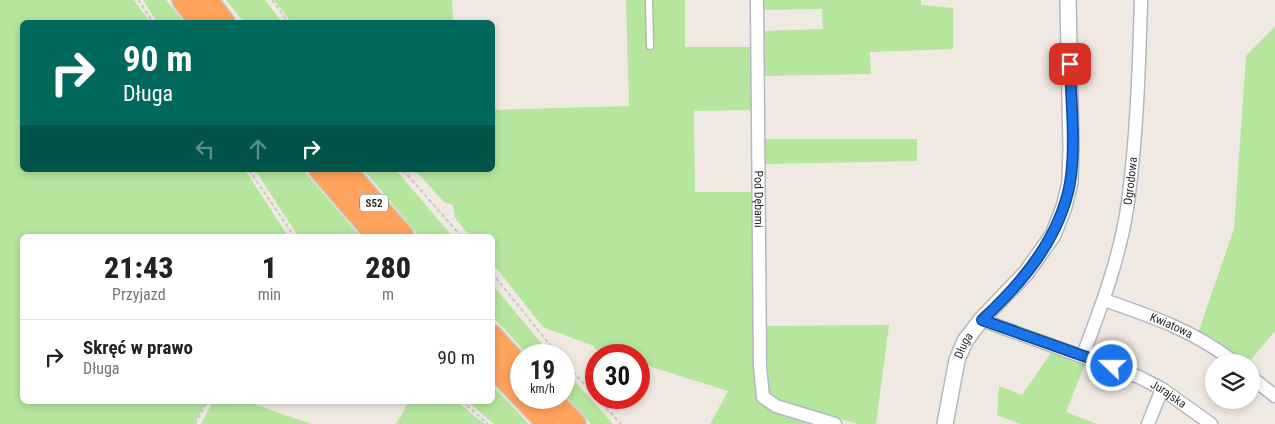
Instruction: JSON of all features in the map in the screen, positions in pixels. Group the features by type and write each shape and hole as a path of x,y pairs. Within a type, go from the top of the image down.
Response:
{"highway":[{"path":"183,0 198,20"},
{"path":"207,0 222,20"},
{"name":"S52","path":"322,172 375,234"},
{"name":"S52","path":"347,172 401,234"},
{"path":"495,339 510,356"},
{"path":"495,368 510,384"},
{"path":"534,409 548,424"},
{"path":"561,409 575,424"}],"street":[{"name":"Pod Dębami","path":"757,0 760,366 764,398 776,406 834,424"},
{"name":"Długa","path":"945,424 958,360 965,342 982,320 1026,274 1053,235 1064,207 1070,182 1071,143 1068,0"},
{"name":"Ogrodowa","path":"1083,355 1104,300 1128,201 1136,103 1140,0"},
{"name":"Kwiatowa","path":"1104,300 1162,320 1204,340 1223,354"},
{"name":"Jurajska","path":"982,320 1083,355 1139,377 1162,389 1211,424"},
{"path":"1260,384 1275,396"},
{"path":"1148,424 1162,389"}],"lane":[{"path":"649,0 650,46"}],"path":[{"path":"138,0 152,20"},
{"path":"272,0 287,20"},
{"path":"250,172 293,234"},
{"path":"405,172 459,234"},
{"path":"495,277 549,344"},
{"path":"575,374 585,385"},
{"path":"195,424 206,404"},
{"path":"400,424 411,404"},
{"path":"465,404 488,424"},
{"path":"607,409 621,424"}],"green space":[{"path":"0,0 134,0 149,20 20,20 20,172 246,172 287,234 20,234 20,404 205,404 194,424 0,424"},
{"path":"143,0 166,0 182,20 156,20"},
{"path":"226,0 265,0 280,20 242,20"},
{"path":"274,0 452,0 453,20 289,20"},
{"path":"626,0 685,0 685,47 755,47 755,110 694,111 695,192 755,192 761,397 809,419 806,424 710,424 728,391 650,366 650,344 589,344 543,327 495,267 495,234 468,234 455,218 453,205 444,202 417,172 495,172 495,110 629,106"},
{"path":"760,0 921,0 921,5 953,8 953,49 870,52 871,74 763,76 761,31 823,29 822,9 761,10"},
{"path":"1275,26 1275,331 1256,354 1228,354 1198,333 1234,229 1246,56"},
{"path":"763,139 917,139 917,161 764,164"},
{"path":"256,172 305,172 358,234 297,234"},
{"path":"366,172 398,172 450,234 417,234"},
{"path":"495,287 542,344 518,344 495,319"},
{"path":"889,325 876,424 858,424 780,402 769,391 765,326"},
{"path":"1053,350 1085,364 1066,412 1097,424 1021,424 997,415 999,386 1022,395"},
{"path":"575,381 585,393 585,409 600,409 613,424 591,424 575,406"},
{"path":"495,388 510,404 510,409 515,409 529,424 494,424 471,404 495,404"},
{"path":"211,404 254,404 311,424 201,424"},
{"path":"407,404 460,404 485,424 396,424"}],"route":[{"path":"1070,64 1070,182 1064,207 1053,235 1026,274 982,320 1112,366"}]}
